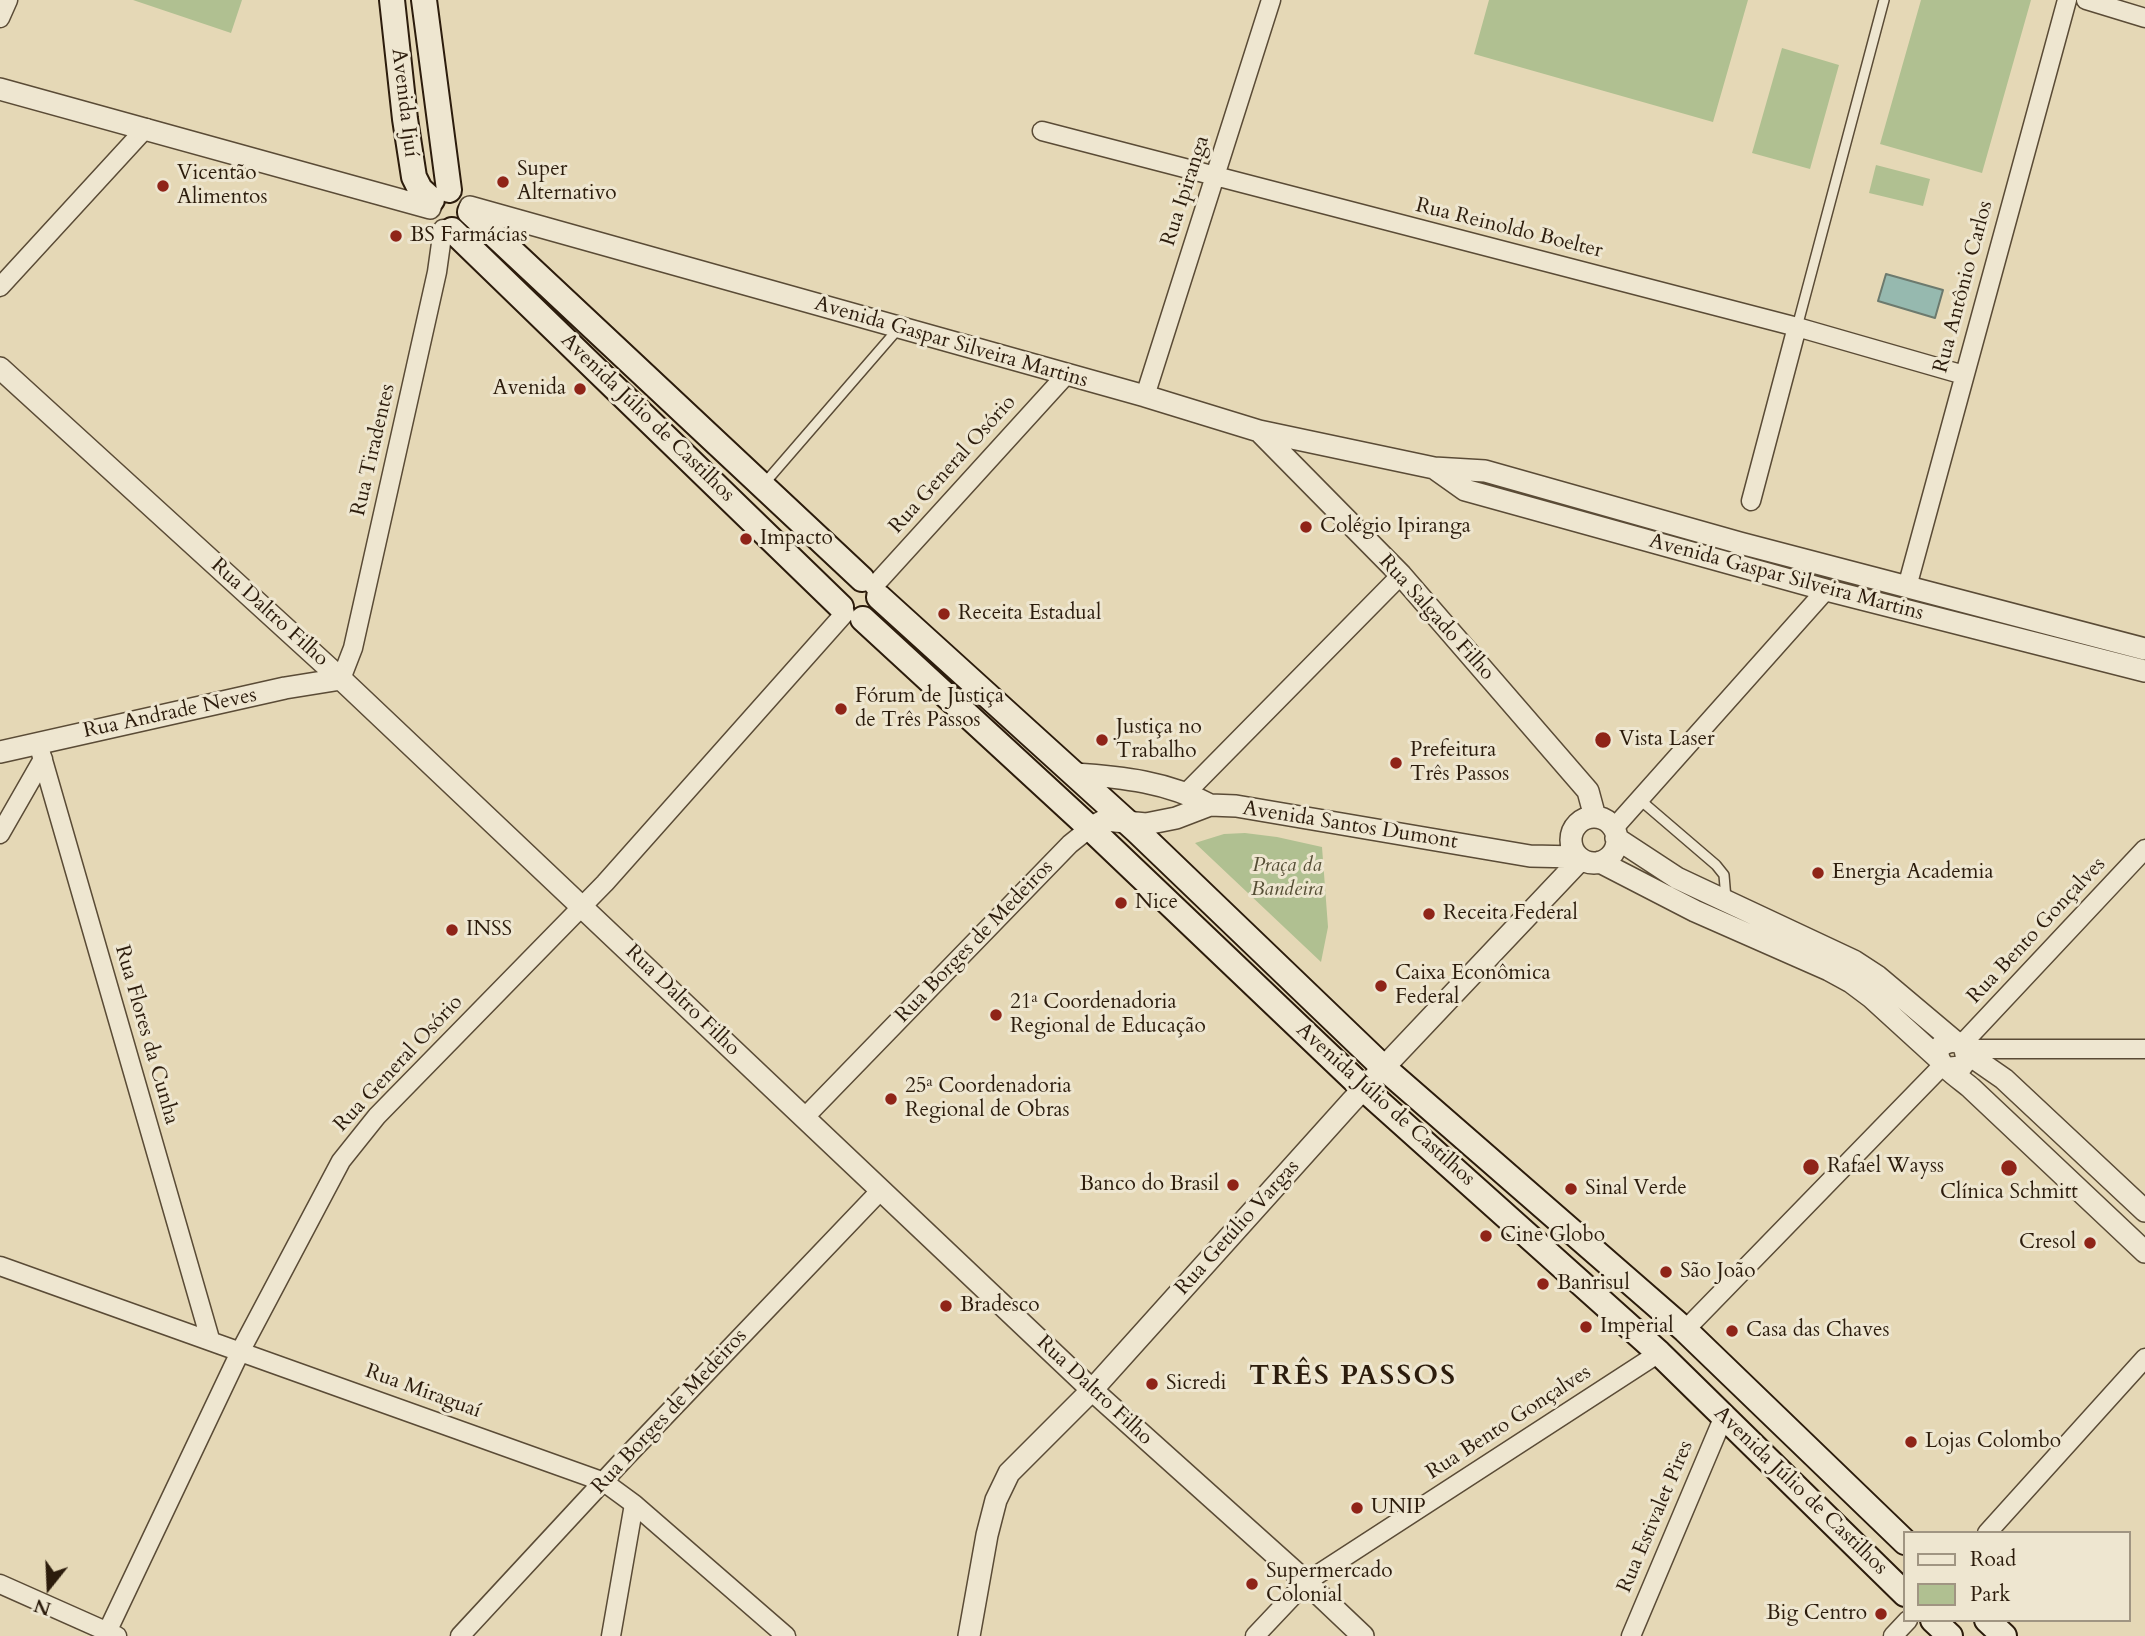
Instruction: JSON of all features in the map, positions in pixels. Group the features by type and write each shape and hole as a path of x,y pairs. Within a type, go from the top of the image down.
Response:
{"main road":[{"name":"Avenida Ijuí","path":"392,0 414,177 420,189 437,199"},
{"name":"Avenida Ijuí","path":"424,0 437,199"},
{"path":"463,194 470,210 462,226 448,229 435,223 437,199 463,194"},
{"name":"Avenida Júlio de Castilhos","path":"470,210 762,486 1075,774 1383,1067 1685,1330 1904,1541"},
{"name":"Avenida Júlio de Castilhos","path":"448,229 850,613 1090,828 1363,1088 1659,1353 1904,1593"},
{"path":"741,510 762,486"},
{"path":"853,580 872,587 878,608 874,613 850,613 840,600 843,588 853,580"},
{"path":"1659,1353 1685,1330"},
{"path":"1935,1622 1950,1636"},
{"path":"1989,1622 2004,1636"}],"street":[{"path":"0,18 8,0"},
{"name":"Rua Ipiranga","path":"1145,396 1271,0"},
{"name":"Rua Antônio Carlos","path":"1907,587 2067,0"},
{"path":"2086,0 2145,18"},
{"path":"0,89 146,128 437,199"},
{"path":"0,287 146,128"},
{"name":"Rua Reinoldo Boelter","path":"1042,131 1797,327 1964,375"},
{"name":"Avenida Gaspar Silveira Martins","path":"470,210 1145,396 1259,431 1434,468 1485,471 1740,543 2145,649"},
{"name":"Rua Tiradentes","path":"341,679 353,648 448,229"},
{"path":"1751,500 1797,327"},
{"name":"Rua Daltro Filho","path":"0,368 341,679 1092,1390 1363,1636"},
{"name":"Rua General Osório","path":"872,587 1066,375"},
{"name":"Rua Salgado Filho","path":"1259,431 1401,575 1588,791 1608,828"},
{"name":"Avenida Gaspar Silveira Martins","path":"1434,468 1465,490 1826,590 2145,671"},
{"path":"1187,792 1401,575"},
{"path":"1608,828 1639,799 1826,590"},
{"name":"Rua General Osório","path":"112,1633 241,1350 341,1161 377,1116 583,907 850,613"},
{"name":"Rua Andrade Neves","path":"0,752 41,751 285,688 341,679"},
{"path":"0,834 41,751"},
{"name":"Rua Flores da Cunha","path":"41,751 210,1339"},
{"path":"1075,774 1125,777 1187,792 1210,805"},
{"name":"Avenida Santos Dumont","path":"1090,828 1105,820 1146,824 1176,818 1210,805 1237,806 1530,856 1586,860 1851,982 1944,1064 2145,1252"},
{"path":"1608,828 1616,845 1611,856 1586,860 1571,845 1572,831 1581,821 1608,828 1677,878 1854,961 1877,976 2032,1103 2145,1211"},
{"name":"Rua Borges de Medeiros","path":"804,1118 1070,844 1090,828"},
{"name":"Rua Bento Gonçalves","path":"1962,1047 2145,849"},
{"name":"Rua Getúlio Vargas","path":"969,1636 987,1535 996,1500 1009,1473 1092,1390 1363,1088 1586,860"},
{"path":"1685,1330 1944,1064 1939,1053 1943,1044 1962,1047 2145,1049"},
{"name":"Rua Borges de Medeiros","path":"460,1636 881,1190"},
{"name":"Rua Miraguaí","path":"0,1266 604,1482 634,1504 786,1636"},
{"name":"Rua Bento Gonçalves","path":"1255,1636 1306,1582 1659,1353"},
{"path":"1989,1531 2145,1358"},
{"name":"Rua Estivalet Pires","path":"1631,1636 1724,1416"},
{"path":"611,1636 634,1504"},
{"path":"0,1584 112,1633"},
{"path":"1893,1636 1906,1622"}],"lane":[{"path":"1797,327 1884,0"},
{"path":"762,486 898,328"},
{"path":"1639,799 1716,865 1724,875 1726,901"}],"green space":[{"path":"133,0 242,0 231,33"},
{"path":"1489,0 1748,0 1713,122 1474,54"},
{"path":"1921,0 2031,0 1982,173 1880,144"},
{"path":"1782,48 1839,65 1810,169 1752,153"},
{"path":"1876,165 1930,179 1923,206 1869,193"},
{"name":"Praça da Bandeira","path":"1245,833 1322,847 1328,927 1321,962 1195,843 1224,834"}],"water":[{"path":"1886,274 1943,290 1935,318 1878,301"}],"place":[{"name":"Super Alternativo","path":"503,182"},
{"name":"Vicentão Alimentos","path":"163,186"},
{"name":"BS Farmácias","path":"396,236"},
{"name":"Avenida","path":"580,389"},
{"name":"Colégio Ipiranga","path":"1306,527"},
{"name":"Impacto","path":"746,539"},
{"name":"Receita Estadual","path":"944,614"},
{"name":"Fórum de Justiça de Três Passos","path":"841,709"},
{"name":"Justiça no Trabalho","path":"1102,740"},
{"name":"Vista Laser","path":"1603,740"},
{"name":"Prefeitura Três Passos","path":"1396,763"},
{"name":"Energia Academia","path":"1818,873"},
{"name":"Nice","path":"1121,903"},
{"name":"Receita Federal","path":"1429,914"},
{"name":"INSS","path":"452,930"},
{"name":"Caixa Econômica Federal","path":"1381,986"},
{"name":"21ª Coordenadoria Regional de Educação","path":"996,1015"},
{"name":"25ª Coordenadoria Regional de Obras","path":"891,1099"},
{"name":"Rafael Wayss","path":"1811,1167"},
{"name":"Clínica Schmitt","path":"2009,1168"},
{"name":"Banco do Brasil","path":"1233,1185"},
{"name":"Sinal Verde","path":"1571,1189"},
{"name":"Cine Globo","path":"1486,1236"},
{"name":"Cresol","path":"2090,1243"},
{"name":"São João","path":"1666,1272"},
{"name":"Banrisul","path":"1543,1284"},
{"name":"Bradesco","path":"946,1306"},
{"name":"Imperial","path":"1586,1327"},
{"name":"Casa das Chaves","path":"1732,1331"},
{"name":"Sicredi","path":"1152,1384"},
{"name":"Lojas Colombo","path":"1911,1442"},
{"name":"UNIP","path":"1357,1508"},
{"name":"Supermercado Colonial","path":"1252,1584"},
{"name":"Big Centro","path":"1881,1614"}],"district":[{"name":"TRÊS PASSOS","path":"1353,1378"}]}
